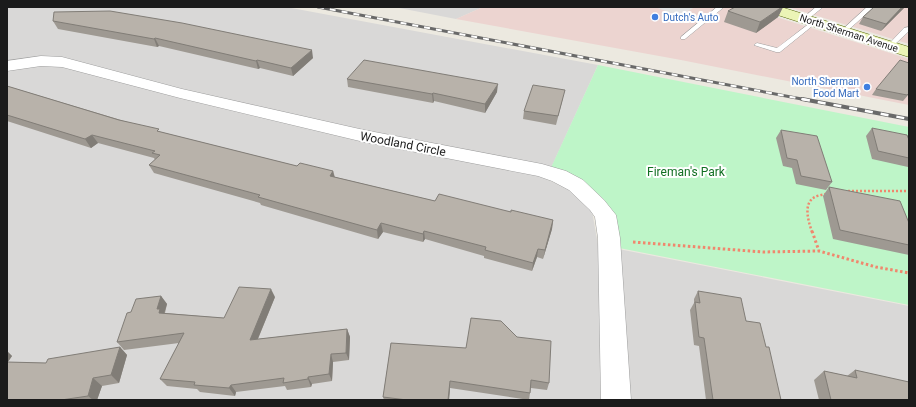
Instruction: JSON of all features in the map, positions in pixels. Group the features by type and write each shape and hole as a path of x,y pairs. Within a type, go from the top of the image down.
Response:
{"street":[{"name":"North Sherman Avenue","path":"767,7 909,52"},
{"name":"Woodland Circle","path":"7,66 34,62 62,62 180,93 364,136 542,170 559,176 576,185 597,204 605,215 609,238 616,400"}],"lane":[{"path":"683,38 721,7"},
{"path":"757,46 778,51 810,21 818,7"},
{"path":"844,31 871,7"},
{"path":"890,46 906,29 909,29"}],"path":[{"path":"845,192 909,190"},
{"path":"819,251 808,215 808,208 810,201 816,197 829,193"},
{"path":"609,238 636,243 763,252 819,251 876,267 909,273"}],"shaded area":[{"path":"7,7 286,7 598,65 546,179 570,190 592,211 598,245 909,306 909,400 7,400"},
{"path":"394,7 483,7 456,19"},
{"path":"483,7 745,7 909,59 909,105 681,60 456,19"},
{"path":"655,7 695,7 679,16"},
{"path":"788,7 909,7 909,44"}],"green space":[{"name":"Fireman's Park","path":"598,65 909,127 909,305 609,246 605,215 549,172"}],"building":[{"path":"735,7 782,7 760,22 728,11"},
{"path":"874,7 902,7 886,24 863,17"},
{"path":"110,11 182,23 312,50 291,68 155,38 53,21 54,12"},
{"path":"364,60 498,84 485,104 433,93 347,79"},
{"path":"900,60 909,63 909,93 907,95 876,89"},
{"path":"533,85 565,90 558,116 524,111"},
{"path":"7,86 119,120 159,129 157,131 297,166 300,163 333,171 330,176 435,201 439,194 511,212 511,210 553,220 545,250 538,249 533,263 485,250 486,247 424,231 423,234 381,223 377,230 258,197 260,195 149,165 160,155 152,153 155,151 92,135 85,139 7,115"},
{"path":"872,128 907,135 909,140 909,158 878,151"},
{"path":"781,130 817,136 832,182 801,176 797,160 787,158"},
{"path":"829,187 900,201 909,223 909,245 840,230"},
{"path":"239,287 271,289 250,340 347,329 346,353 331,354 329,374 283,383 284,378 231,385 229,388 194,385 195,382 160,379 184,333 117,342 127,313 131,312 136,299 161,296 157,309 160,309 159,313 224,318"},
{"path":"698,291 741,298 746,321 760,323 766,347 769,347 781,400 713,400 704,338 699,337 695,302 700,303"},
{"path":"471,318 501,321 517,337 551,341 549,383 531,380 530,393 450,381 448,400 407,400 383,397 391,343 466,348"},
{"path":"120,347 111,375 93,378 88,396 61,400 7,400 7,362 46,363 48,359"},
{"path":"855,370 909,382 909,400 831,400 824,371 857,378"}],"railway":[{"path":"318,7 807,100"},
{"path":"802,99 909,119"}],"place":[{"name":"Dutch's Auto","path":"655,17"},
{"name":"North Sherman Food Mart","path":"867,87"}]}
